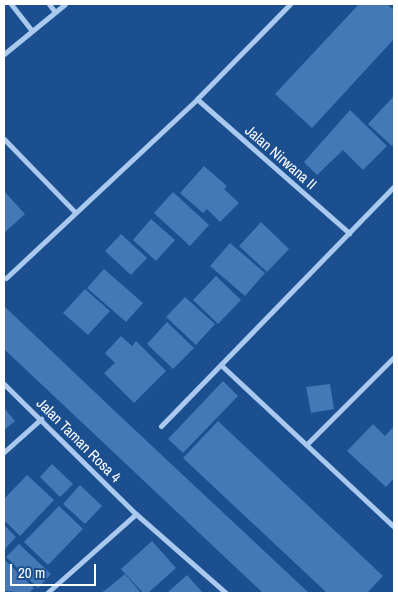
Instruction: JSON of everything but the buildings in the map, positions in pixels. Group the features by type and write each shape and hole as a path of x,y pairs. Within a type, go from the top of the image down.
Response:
{"street":[{"path":"10,4 32,31"},
{"path":"49,4 55,12"},
{"path":"4,54 65,4"},
{"path":"6,278 198,99 290,4"},
{"name":"Jalan Nirwana II","path":"198,99 349,233"},
{"path":"4,139 75,212"},
{"path":"161,426 394,186"},
{"path":"307,444 394,357"},
{"path":"221,365 394,527"},
{"name":"Jalan Taman Rosa 4","path":"4,384 136,514 226,593"},
{"path":"4,452 41,419"},
{"path":"47,593 136,514"}]}
